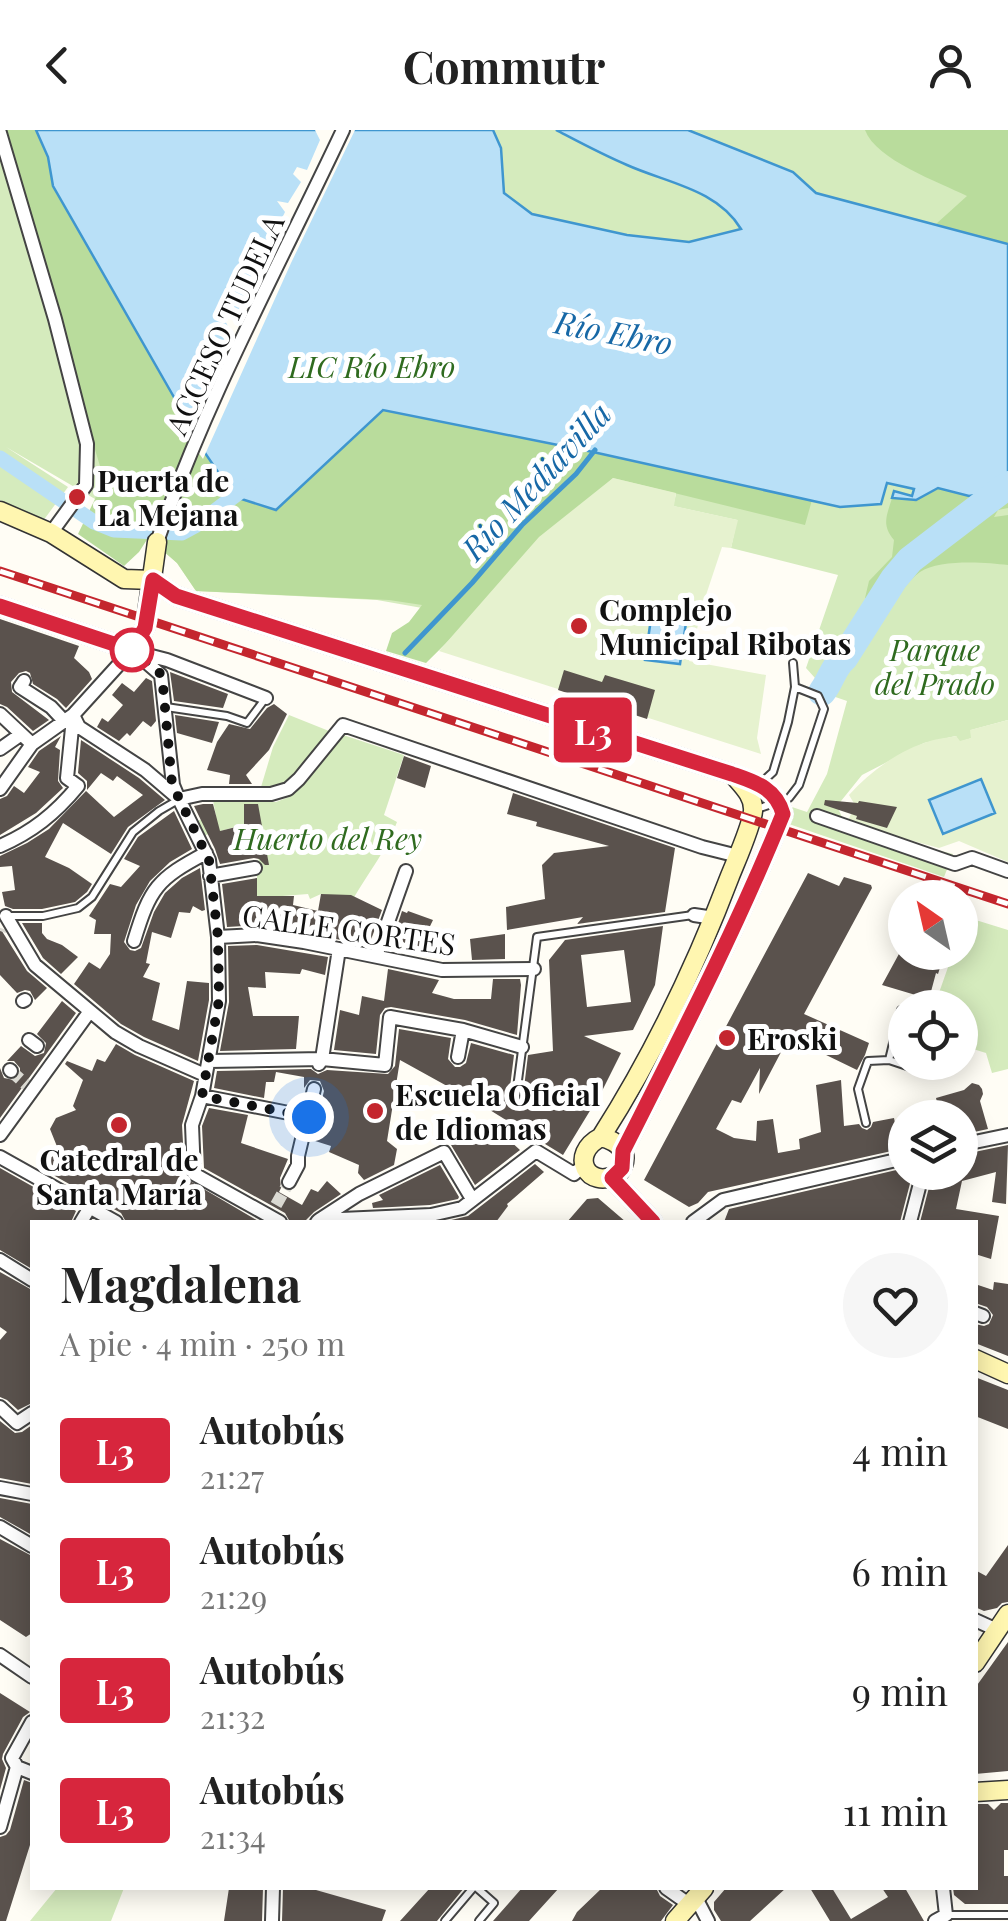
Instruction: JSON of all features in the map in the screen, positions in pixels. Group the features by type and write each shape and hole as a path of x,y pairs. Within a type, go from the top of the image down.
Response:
{"main road":[{"path":"0,510 56,525 124,579 153,580 176,596 732,774 754,795 778,802 783,814 760,873 623,1151 622,1168 612,1178 593,1176 579,1170 583,1155 590,1143 601,1137 653,1051 691,974 738,856 754,795"},
{"path":"0,606 132,650 145,628 158,542"},
{"path":"601,1137 614,1140 623,1151"},
{"path":"612,1178 651,1220"},
{"path":"978,1361 1008,1374"},
{"path":"978,1659 1004,1627"},
{"path":"978,1792 1008,1790"},
{"path":"675,1921 694,1895"}],"street":[{"name":"ACCESO TUDELA","path":"158,542 202,424 343,130"},
{"path":"0,133 56,319 87,444 86,485 56,525"},
{"path":"132,650 167,660 264,701"},
{"path":"132,650 162,675 172,784 209,860 218,937 219,1000 202,1096 192,1125 194,1174 276,1215"},
{"path":"0,750 69,719 132,650"},
{"path":"24,681 20,688 145,770 179,799"},
{"path":"0,714 26,740"},
{"path":"0,846 27,834 52,816 78,786 67,778 69,719"},
{"path":"179,799 202,794 271,794 288,789 343,725 738,856"},
{"path":"0,789 26,740"},
{"path":"818,816 955,864 972,858 1008,870"},
{"path":"134,940 148,897 163,880 206,853"},
{"path":"210,876 254,868"},
{"path":"376,956 406,871"},
{"path":"694,915 714,918"},
{"path":"2,916 47,976 126,1039 207,1068 320,1062 385,1065 390,1017 522,1046"},
{"name":"CALLE CORTES","path":"218,937 258,936 304,942 442,970 534,968"},
{"path":"320,1062 340,950"},
{"path":"2,1125 90,1012"},
{"path":"458,1057 463,1030"},
{"path":"289,1182 298,1165 314,1089"},
{"path":"202,1096 309,1117"},
{"path":"978,1141 1008,1135"},
{"path":"374,1220 429,1219 462,1208 536,1151 579,1170"},
{"path":"320,1220 360,1194 444,1152 472,1199"},
{"path":"0,1157 113,1220"},
{"path":"696,1220 723,1200 888,1160"},
{"path":"911,1220 919,1190"},
{"path":"81,1220 90,1207"},
{"path":"0,1260 30,1279"},
{"path":"0,1408 17,1423 30,1414"},
{"path":"0,1488 30,1494"},
{"path":"0,1527 30,1545"},
{"path":"978,1621 1004,1627"},
{"path":"0,1655 30,1676"},
{"path":"0,1827 10,1758 30,1725"},
{"path":"272,1921 273,1890"},
{"path":"941,1918 943,1890"},
{"path":"694,1895 708,1921"}],"lane":[{"path":"754,795 773,772 788,722 795,687 793,663"},
{"path":"778,802 789,798 799,785 824,709 818,696 795,687"},
{"path":"164,707 227,716 247,723 264,701"},
{"path":"2,916 43,916 78,908 92,898 133,832 179,799"},
{"path":"515,1104 538,937 694,915"},
{"path":"866,1123 858,1089 868,1061 888,1060"},
{"path":"445,1921 473,1890"},
{"path":"478,1890 494,1903 479,1921"},
{"path":"941,1918 1008,1915"}],"green space":[{"name":"LIC Río Ebro","path":"0,130 1008,130 1008,720 971,730 972,738 959,742 956,736 924,743 862,775 837,806 846,826 953,854 944,877 786,823 789,806 807,812 827,774 847,701 812,689 815,678 806,668 838,575 731,548 737,520 673,506 676,494 473,617 377,600 196,591 177,563 148,537 100,466 95,499 6,447 68,487 43,521 0,500"},
{"path":"0,130 36,130 48,157 53,186 188,428 276,509 382,410 812,500 805,525 613,478 426,663 386,651 392,633 409,622 422,605 196,591 177,563 148,538 124,566 78,534 95,499 100,466"},
{"path":"865,130 1008,130 1008,244 936,224 967,196 895,160 871,141"},
{"name":"Complejo Municipal Ribotas","path":"613,478 676,493 674,506 738,520 731,548 722,547 689,661 766,675 757,738 761,754 439,651 539,537"},
{"path":"938,488 969,496 1001,491 1008,494 1008,508 998,510 994,517 1008,515 1008,565 962,562 928,568 911,580 889,610 865,598 869,581 892,557 894,540 886,520 892,498 916,500"},
{"path":"289,715 329,731 280,788 261,787 273,747"},
{"path":"1008,720 1008,862 959,841 939,848 847,823 855,805 849,795 893,758 932,740 971,738 970,730"},
{"name":"Huerto del Rey","path":"343,735 404,755 384,815 397,822 388,842 353,899 321,894 310,899 308,894 257,898 260,870 256,845 262,830 235,827 202,836 196,821 216,816 213,800 276,802 289,797"},
{"path":"978,921 1008,930 1008,1069 992,1073 986,1053 978,1051 978,990 940,990 947,970 978,970"},
{"path":"55,1890 123,1890 111,1921 30,1921"}],"water":[{"name":"LIC Río Ebro","path":"36,130 493,130 501,148 504,193 532,214 627,235 689,242 741,229 705,196 618,161 556,130 688,130 793,172 816,193 1008,244 1008,494 1001,491 969,496 938,488 916,500 892,498 894,491 912,496 914,489 887,483 881,504 840,507 383,410 276,510 235,497 188,428 53,186 48,157"},
{"path":"653,605 688,609 680,664 645,660"},
{"path":"981,779 995,813 943,834 929,800"}],"pier":[{"path":"315,130 355,130 203,459 183,431 188,428 196,400 194,389 204,390 214,365 208,353 210,347 222,351 230,330 222,315 235,317 248,291 241,282 253,280 285,212 277,201 288,203 301,182 293,174 297,167 307,170 320,140"}],"building":[{"path":"0,619 79,646 74,658 92,679 66,708 33,684 30,673 19,673 11,682 12,692 49,720 33,731 0,704"},
{"path":"564,670 602,682 605,675 655,690 647,719 558,690"},
{"path":"170,672 228,694 223,708 174,701"},
{"path":"146,678 152,681 156,721 151,727 143,721 130,736 127,733 119,741 97,727 102,718 108,722 123,705 112,695 122,683 134,692"},
{"path":"274,704 287,714 269,750 246,775 252,784 229,784 230,775 207,770 217,742 229,724 250,729"},
{"path":"175,715 219,722 212,743 177,733"},
{"path":"61,736 55,747 60,750 58,781 63,788 36,813 0,835 0,799 14,786 24,793 40,772 28,767 39,751"},
{"path":"81,740 165,800 128,827 111,854 63,823 45,857 92,884 87,892 75,902 42,909 5,906 2,892 15,890 12,866 0,867 0,856 49,829 86,791 114,817 143,795 117,776 113,781 101,773 87,790 87,781 78,773"},
{"path":"404,756 431,766 425,788 397,778"},
{"path":"513,793 675,848 665,912 577,924 583,917 507,930 506,907 545,899 542,865 554,853 609,846 507,814"},
{"path":"825,800 897,807 887,828 824,805"},
{"path":"213,804 220,831 244,825 244,804 258,804 269,865 254,858 220,864 194,806"},
{"path":"174,811 192,849 150,881 136,905 124,942 130,950 141,948 165,893 200,868 205,910 193,906 190,913 179,912 171,938 152,932 146,963 150,964 143,977 160,983 152,1020 179,1030 187,981 209,983 198,1061 121,1024 74,984 89,962 100,969 110,954 111,934 94,934 96,920 89,916 110,884 121,887 140,866 124,859 138,837"},
{"path":"808,873 839,886 844,877 871,885 804,1014 869,1043 857,1070 789,1037 759,1094 760,1068 741,1103 732,1100 716,1129 734,1138 756,1141 757,1121 773,1119 778,1153 800,1149 799,1139 821,1132 816,1085 841,1080 844,1126 859,1124 867,1130 873,1122 888,1119 888,1152 708,1192 689,1207 644,1180"},
{"path":"257,878 257,896 294,896 293,905 318,911 321,894 351,895 382,910 369,945 258,925 227,927 222,884"},
{"path":"402,911 433,920 416,955 392,950"},
{"path":"22,923 42,923 47,939 78,957 61,974 43,958"},
{"path":"663,926 655,985 633,1030 584,1036 621,1053 563,1155 400,1060 387,1141 397,1149 394,1165 364,1180 358,1173 359,1165 329,1152 331,1146 312,1140 324,1091 320,1081 310,1080 304,1088 304,1077 276,1072 274,1082 266,1082 264,1098 214,1088 217,1071 311,1069 318,1074 327,1070 388,1074 395,1066 399,1029 451,1038 448,1059 455,1067 466,1063 471,1043 514,1055 508,1103 517,1110 522,1104 528,1055 553,1051 549,960 565,940","holes":["624,950 631,1002 587,1007 581,955"]},
{"path":"0,928 27,971 47,988 35,1000 30,991 17,993 0,975"},
{"path":"505,934 505,959 472,960 470,939"},
{"path":"257,945 328,957 325,975 302,969 300,974 265,972 266,988 248,987 253,1016 299,1016 296,1049 220,1051 229,1002 228,946"},
{"path":"388,969 439,980 432,993 454,999 491,999 493,979 520,979 517,1035 465,1020 391,1007 380,1015 376,1054 334,1050 340,1010 359,1015 362,996 384,1001"},
{"path":"890,970 939,970 931,990 899,990 882,985"},
{"path":"62,1001 76,1013 0,1118 0,1068 4,1078 14,1080 20,1068 14,1061 7,1061 21,1046 35,1056 44,1053 46,1043 37,1034"},
{"name":"Catedral de Santa María","path":"116,1044 194,1081 182,1125 185,1178 257,1220 125,1220 121,1213 46,1171 48,1158 60,1154 50,1129 56,1118 76,1110 73,1106 83,1080 65,1064 67,1061 92,1071 97,1059 105,1062"},
{"path":"972,1083 982,1089 980,1101 988,1129 978,1131 978,1100 936,1100"},
{"path":"209,1108 248,1115 241,1143 288,1159 279,1192 302,1205 311,1189 318,1192 327,1181 341,1194 306,1220 289,1220 285,1213 204,1168 202,1126"},
{"path":"493,1125 520,1150 475,1185 451,1145"},
{"path":"1008,1145 1006,1204 992,1202 996,1172 978,1177 978,1151"},
{"path":"535,1164 544,1172 507,1204 498,1220 451,1220 468,1216"},
{"path":"440,1165 458,1199 430,1205 373,1208 372,1203 383,1200 379,1195"},
{"path":"0,1168 76,1211 72,1220 30,1220 30,1268 0,1250"},
{"path":"888,1172 888,1190 908,1190 901,1220 725,1220 729,1209"},
{"path":"928,1190 960,1190 956,1209 999,1216 991,1259 978,1255 978,1220 921,1220"},
{"path":"598,1198 624,1220 569,1220 587,1199"},
{"path":"0,1272 30,1289 30,1404 18,1410 0,1397 0,1340 7,1332 0,1327"},
{"path":"994,1282 1008,1284 1008,1356 978,1344 978,1325 989,1324 993,1315 978,1304 978,1285 993,1290"},
{"path":"978,1378 1008,1390 1008,1429 978,1417"},
{"path":"0,1421 15,1433 30,1426 30,1484 0,1478"},
{"path":"0,1498 30,1504 30,1534 0,1517"},
{"path":"0,1539 30,1555 30,1634 26,1637 0,1620"},
{"path":"1008,1545 1008,1602 984,1611 978,1608 978,1572 986,1576"},
{"path":"1008,1642 1008,1771 978,1774 978,1684"},
{"path":"0,1693 30,1712 23,1717 3,1754 6,1768 0,1790"},
{"path":"24,1780 30,1782 30,1845 6,1921 0,1921 0,1837 10,1830"},
{"path":"1001,1803 1008,1803 1004,1876 1008,1876 1008,1904 965,1904 953,1890 978,1890 978,1804 988,1804 994,1810"},
{"path":"229,1890 263,1890 262,1921 224,1921"},
{"path":"283,1890 316,1890 386,1910 382,1921 282,1921"},
{"path":"428,1890 462,1890 437,1921 400,1921"},
{"path":"520,1890 557,1890 529,1921 493,1921"},
{"path":"600,1890 657,1890 673,1905 661,1921 572,1921"},
{"path":"724,1890 784,1890 750,1921 721,1921 714,1902"},
{"path":"811,1890 833,1890 851,1919 888,1897 883,1890 906,1890 924,1921 830,1921"}],"waterway":[{"name":"Rio Mediavilla","path":"405,653 595,450"},
{"path":"0,458 94,522 114,530 182,533 249,485"},
{"path":"822,692 910,560 1008,485"}],"tunnel":[{"path":"11,1071 30,1088"},
{"path":"276,1205 289,1182"}],"railway":[{"path":"0,571 1008,904"}],"bus line":[{"name":"L3","path":"0,606 132,650 145,628 153,580 176,596 732,774 760,784 773,795 783,814 760,873 623,1151 622,1168 612,1178 651,1220"}],"place":[{"name":"Puerta de La Mejana","path":"77,497"},
{"name":"Complejo Municipal Ribotas","path":"579,626"},
{"name":"Eroski","path":"727,1038"},
{"name":"Escuela Oficial de Idiomas","path":"375,1111"},
{"name":"Catedral de Santa María","path":"119,1125"}],"route":[{"path":"132,650 162,675 172,784 209,860 218,937 219,1000 202,1096 309,1117"}],"water label":[{"name":"Río Ebro","path":"614,331"}],"park label":[{"name":"Parque del Prado","path":"935,666"}]}
